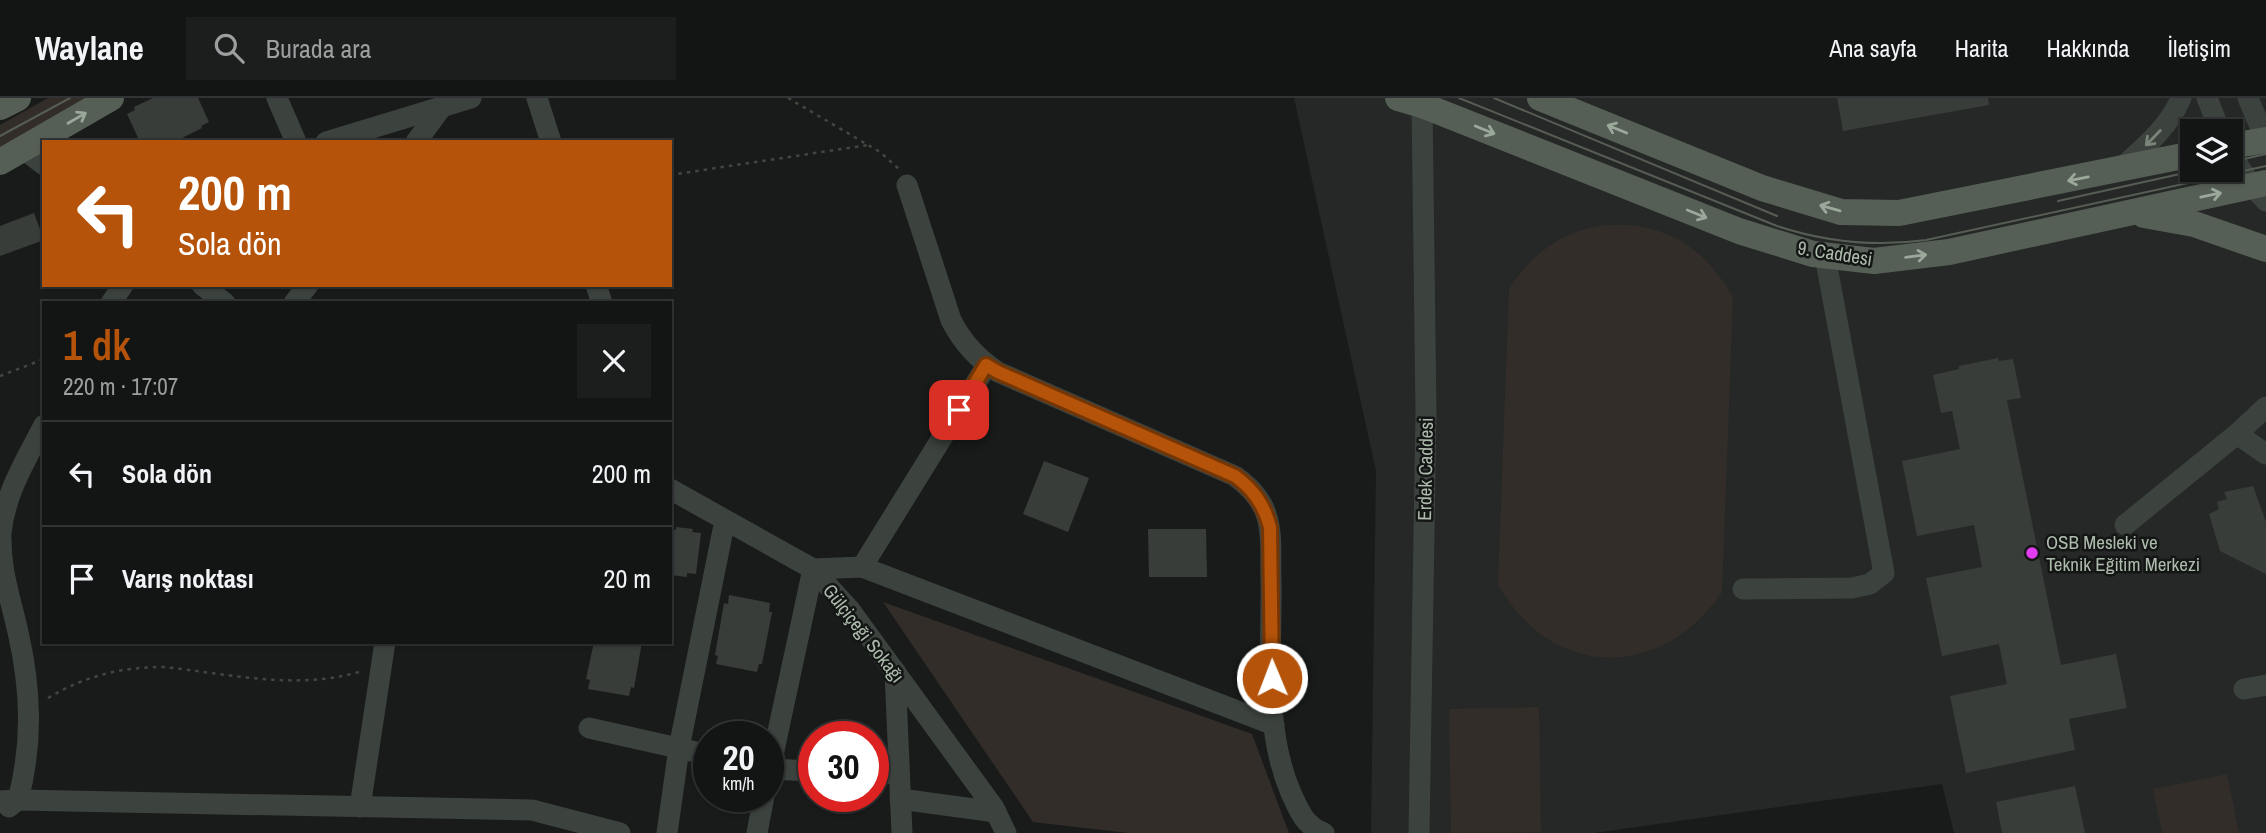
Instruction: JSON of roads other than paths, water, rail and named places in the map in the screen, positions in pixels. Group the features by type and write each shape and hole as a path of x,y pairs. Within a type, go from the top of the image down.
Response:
{"main road":[{"path":"0,107 18,98"},
{"path":"11,156 111,98"},
{"path":"1540,98 1762,188 1841,212 1899,213 2180,158"},
{"name":"9. Caddesi","path":"1410,101 1739,231 1825,256 1874,261 1948,252 2129,213 2262,190"},
{"path":"2243,144 2266,140"},
{"path":"2129,213 2194,224 2266,249"}],"street":[{"path":"278,98 295,140"},
{"path":"333,140 471,98"},
{"path":"537,98 550,140"},
{"path":"2117,171 2157,135 2181,98"},
{"path":"2207,98 2215,119"},
{"path":"2248,98 2266,140"},
{"name":"Erdek Caddesi","path":"1410,101 1426,412 1419,833"},
{"path":"417,140 441,108"},
{"path":"11,156 42,164"},
{"path":"2243,169 2262,190"},
{"path":"907,185 951,320 967,347 986,365 1235,476 1251,489 1263,507 1270,527 1274,725 1282,767 1298,808 1306,821 1324,833"},
{"path":"1744,589 1852,589 1870,584 1884,573 1825,256"},
{"path":"205,287 222,301"},
{"path":"296,301 306,287"},
{"path":"862,567 986,365"},
{"path":"2125,525 2266,407"},
{"path":"0,813 9,801 28,753 29,711 18,631 2,575 1,532 10,490 42,429"},
{"path":"2237,434 2266,454"},
{"name":"Gülçiçeği Sokağı","path":"672,490 813,569 850,610 1007,827"},
{"path":"667,833 680,748 725,520"},
{"path":"780,721 813,569 862,567 1274,725"},
{"path":"360,807 384,644"},
{"path":"895,671 902,833"},
{"path":"2244,689 2266,684"},
{"path":"589,728 693,751"},
{"path":"889,774 899,774"},
{"path":"900,799 1007,827"},
{"path":"9,801 532,810 620,833"},
{"path":"757,833 762,812"}],"tram line":[{"path":"0,136 70,98"},
{"path":"1459,98 1777,226 1851,242 1926,240 2266,166"},
{"path":"1494,98 1777,216"},
{"path":"2243,159 2266,154"},
{"path":"2058,201 2180,174"}],"place":[{"name":"OSB Mesleki ve Teknik Eğitim Merkezi","path":"2032,553"}]}
